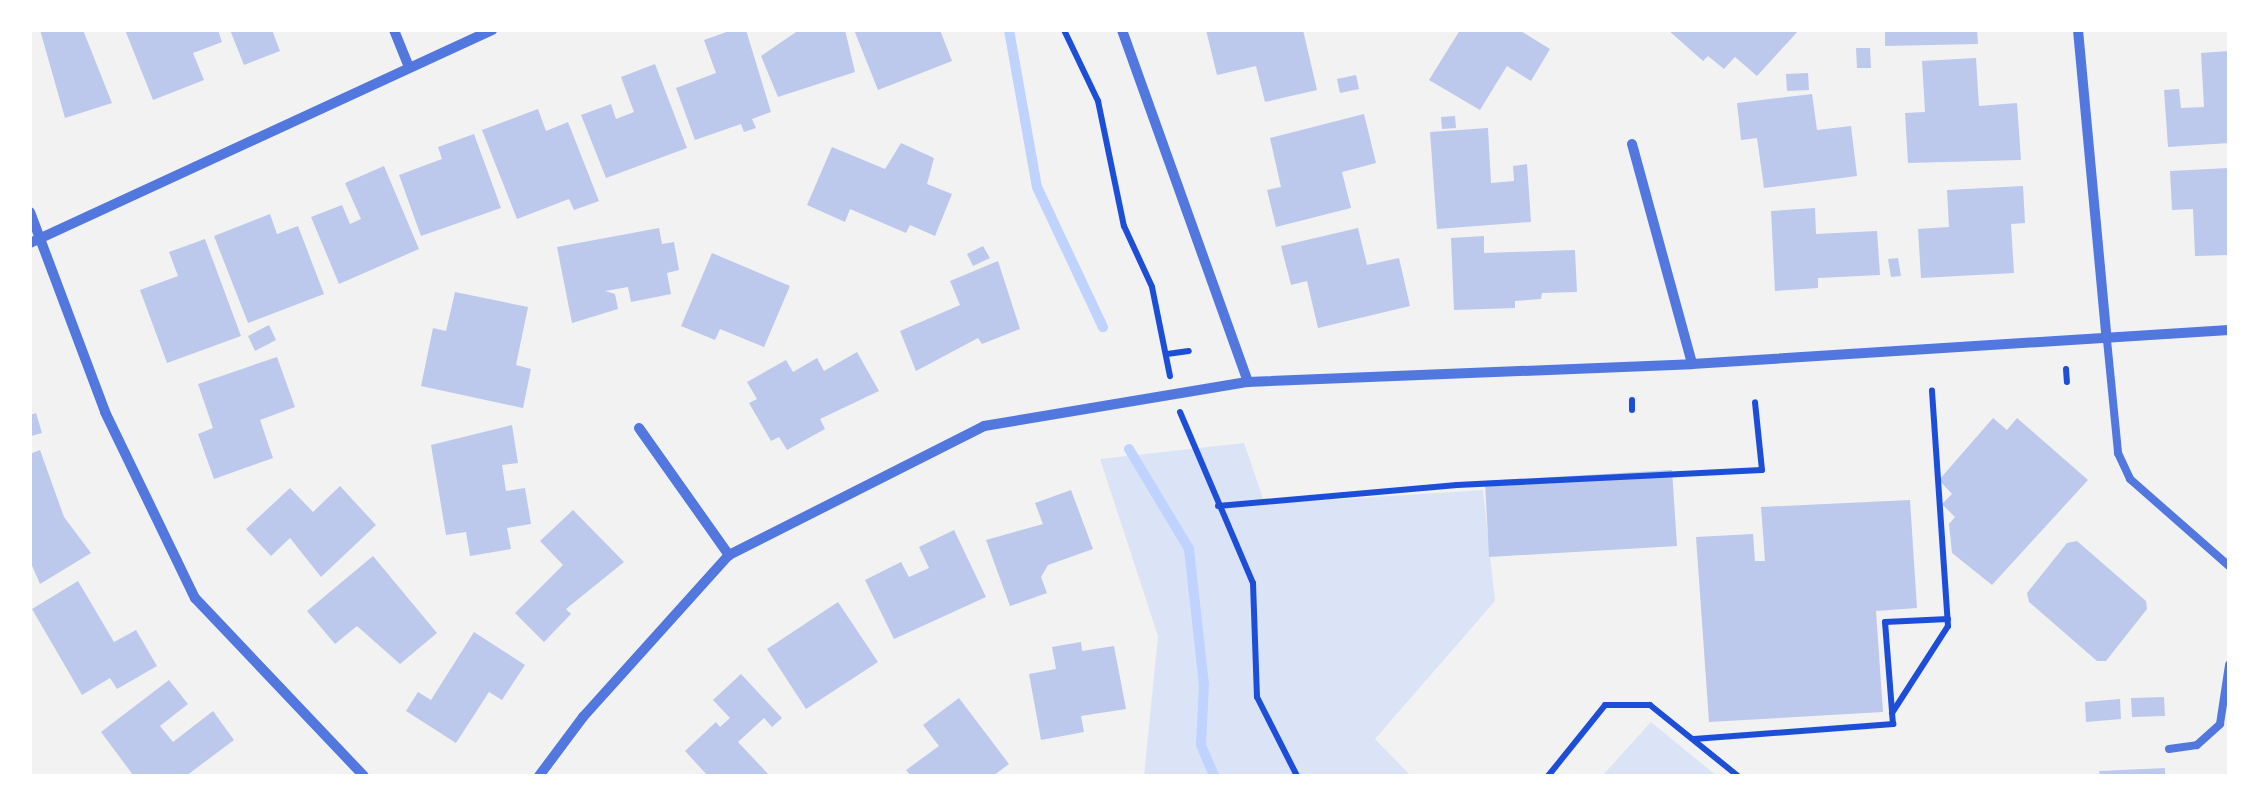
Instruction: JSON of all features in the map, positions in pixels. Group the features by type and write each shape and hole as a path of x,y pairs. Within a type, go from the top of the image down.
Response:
{"street":[{"path":"394,30 408,64"},
{"path":"35,241 408,64 492,30"},
{"path":"1122,30 1248,382"},
{"path":"2078,30 2107,340"},
{"path":"1632,144 1692,364"},
{"path":"30,212 35,241 105,412 195,598 364,776"},
{"path":"539,776 582,717 729,555 984,426 1248,382 1692,364 2229,330"},
{"path":"639,428 729,555"}],"lane":[{"path":"2107,340 2118,454 2130,479 2229,566"},
{"path":"2169,749 2197,745 2220,724 2229,665"}],"path":[{"path":"1064,30 1098,101 1124,226 1152,287 1172,392 1253,583 1257,696 1298,776"},
{"path":"1167,354 1189,351"},
{"path":"2066,369 2067,382"},
{"path":"1892,712 1948,618 1932,391"},
{"path":"1632,400 1632,410"},
{"path":"1218,506 1457,485 1762,470 1755,402"},
{"path":"1694,740 1893,724 1885,622 1948,618"},
{"path":"1548,776 1605,705 1650,705 1738,776"}],"shaded area":[{"path":"1244,443 1265,504 1483,490 1495,601 1375,739 1411,776 1144,776 1158,636 1100,459"},
{"path":"1651,722 1717,776 1602,776"}],"building":[{"path":"40,30 83,30 112,103 65,118"},
{"path":"125,30 218,30 222,42 193,53 204,80 153,100"},
{"path":"230,30 272,30 280,51 244,65"},
{"path":"732,30 746,30 771,112 752,119 756,128 744,132 741,124 695,140 676,88 716,73 704,40"},
{"path":"799,30 845,30 855,72 778,97 761,56"},
{"path":"854,30 940,30 952,61 878,90"},
{"path":"1206,30 1303,30 1317,90 1265,102 1256,66 1217,75"},
{"path":"1460,30 1519,30 1550,49 1531,81 1507,66 1480,110 1429,80"},
{"path":"1668,30 1799,30 1757,76 1735,57 1724,69 1708,56 1703,61"},
{"path":"1885,30 1977,30 1978,44 1885,46"},
{"path":"1856,48 1870,48 1871,68 1857,68"},
{"path":"2229,51 2229,143 2168,147 2164,90 2179,89 2181,108 2204,107 2201,53"},
{"path":"1976,58 1979,106 2017,103 2021,160 1908,163 1905,113 1925,112 1922,61"},
{"path":"655,64 687,148 606,178 581,115 611,104 616,119 634,112 621,77"},
{"path":"1808,73 1809,90 1787,91 1786,74"},
{"path":"1356,75 1359,89 1340,93 1337,79"},
{"path":"1812,94 1817,130 1851,126 1857,176 1764,188 1757,138 1741,140 1737,103"},
{"path":"538,109 546,131 568,122 599,201 574,210 569,199 517,219 482,130"},
{"path":"1364,114 1376,163 1342,172 1351,208 1276,227 1267,190 1281,187 1270,138"},
{"path":"1455,116 1456,128 1442,129 1441,117"},
{"path":"1488,128 1491,183 1514,181 1513,166 1527,164 1531,222 1437,229 1430,132"},
{"path":"474,134 501,208 421,236 399,175 442,159 438,147"},
{"path":"901,143 934,158 927,184 952,194 935,236 910,225 906,233 850,209 845,222 807,205 832,147 885,169"},
{"path":"384,166 419,249 339,284 311,217 342,205 350,224 361,219 345,183"},
{"path":"2229,168 2229,255 2195,256 2193,209 2172,210 2170,171"},
{"path":"2023,186 2025,223 2011,224 2014,273 1921,278 1918,229 1949,227 1947,190"},
{"path":"1815,208 1816,234 1877,231 1880,275 1818,278 1818,288 1775,291 1771,211"},
{"path":"270,214 277,234 298,226 324,294 248,323 214,236"},
{"path":"659,228 662,244 674,242 679,270 667,273 671,294 631,302 628,287 605,291 615,294 618,309 572,323 557,247"},
{"path":"1358,228 1367,265 1399,258 1410,306 1318,328 1307,281 1291,285 1281,246"},
{"path":"1484,236 1484,253 1575,250 1577,292 1542,293 1541,299 1515,301 1515,308 1454,310 1451,238"},
{"path":"205,239 241,336 167,363 140,290 178,276 169,252"},
{"path":"983,246 990,258 973,266 967,254"},
{"path":"712,253 790,286 764,347 720,329 715,340 681,326"},
{"path":"1898,258 1901,276 1891,277 1888,259"},
{"path":"998,261 1020,329 982,344 978,338 916,371 900,331 960,305 950,281"},
{"path":"455,292 528,307 516,365 531,369 523,408 421,386 433,328 446,331"},
{"path":"269,325 276,340 255,351 248,336"},
{"path":"857,352 879,391 820,419 825,429 787,450 779,437 771,441 749,403 757,399 747,382 786,360 793,372 817,358 824,371"},
{"path":"277,357 295,407 260,420 273,458 214,479 198,434 213,428 198,384"},
{"path":"36,413 42,433 31,436 30,415"},
{"path":"1993,418 2007,430 2017,418 2088,480 1992,585 1952,553 1949,524 1955,517 1942,504 1952,494 1939,480"},
{"path":"512,425 518,463 502,465 506,491 525,488 531,524 507,528 511,549 470,556 466,532 446,535 431,445"},
{"path":"40,450 64,517 91,553 40,584 30,561 30,454"},
{"path":"1672,470 1677,546 1489,557 1485,481"},
{"path":"340,486 376,525 321,577 290,538 271,556 246,529 290,488 313,512"},
{"path":"1071,490 1093,549 1048,565 1041,577 1047,593 1010,606 986,540 1043,524 1035,503"},
{"path":"1910,500 1917,608 1876,611 1883,712 1709,722 1696,537 1753,534 1755,561 1765,561 1761,507"},
{"path":"573,510 624,562 566,609 571,614 544,642 515,613 563,565 540,541"},
{"path":"954,530 986,597 894,639 865,580 901,562 909,577 929,568 919,547"},
{"path":"2077,541 2146,601 2147,609 2106,661 2097,661 2029,602 2027,593 2067,543"},
{"path":"373,556 437,633 400,664 357,626 335,644 307,611"},
{"path":"78,581 114,642 136,630 157,666 117,689 110,678 82,695 32,609"},
{"path":"838,602 878,662 806,709 767,649"},
{"path":"474,632 525,665 502,700 489,692 456,743 406,711 418,692 431,700"},
{"path":"1081,642 1082,651 1114,646 1126,709 1081,716 1084,732 1041,740 1029,674 1056,669 1052,647"},
{"path":"741,674 782,718 772,727 764,718 738,742 770,776 708,776 685,751 716,722 720,727 730,718 713,700"},
{"path":"169,680 188,704 160,726 173,742 213,711 234,740 186,776 133,775 101,732"},
{"path":"2164,697 2165,716 2132,717 2131,698"},
{"path":"959,698 1009,764 993,776 911,776 906,770 939,746 923,725"},
{"path":"2120,699 2121,719 2086,722 2085,702"},
{"path":"2165,768 2165,776 2100,776 2099,771"}],"waterway":[{"path":"1009,30 1037,187 1103,327"},
{"path":"1129,449 1189,549 1204,684 1201,745 1214,776"}]}
